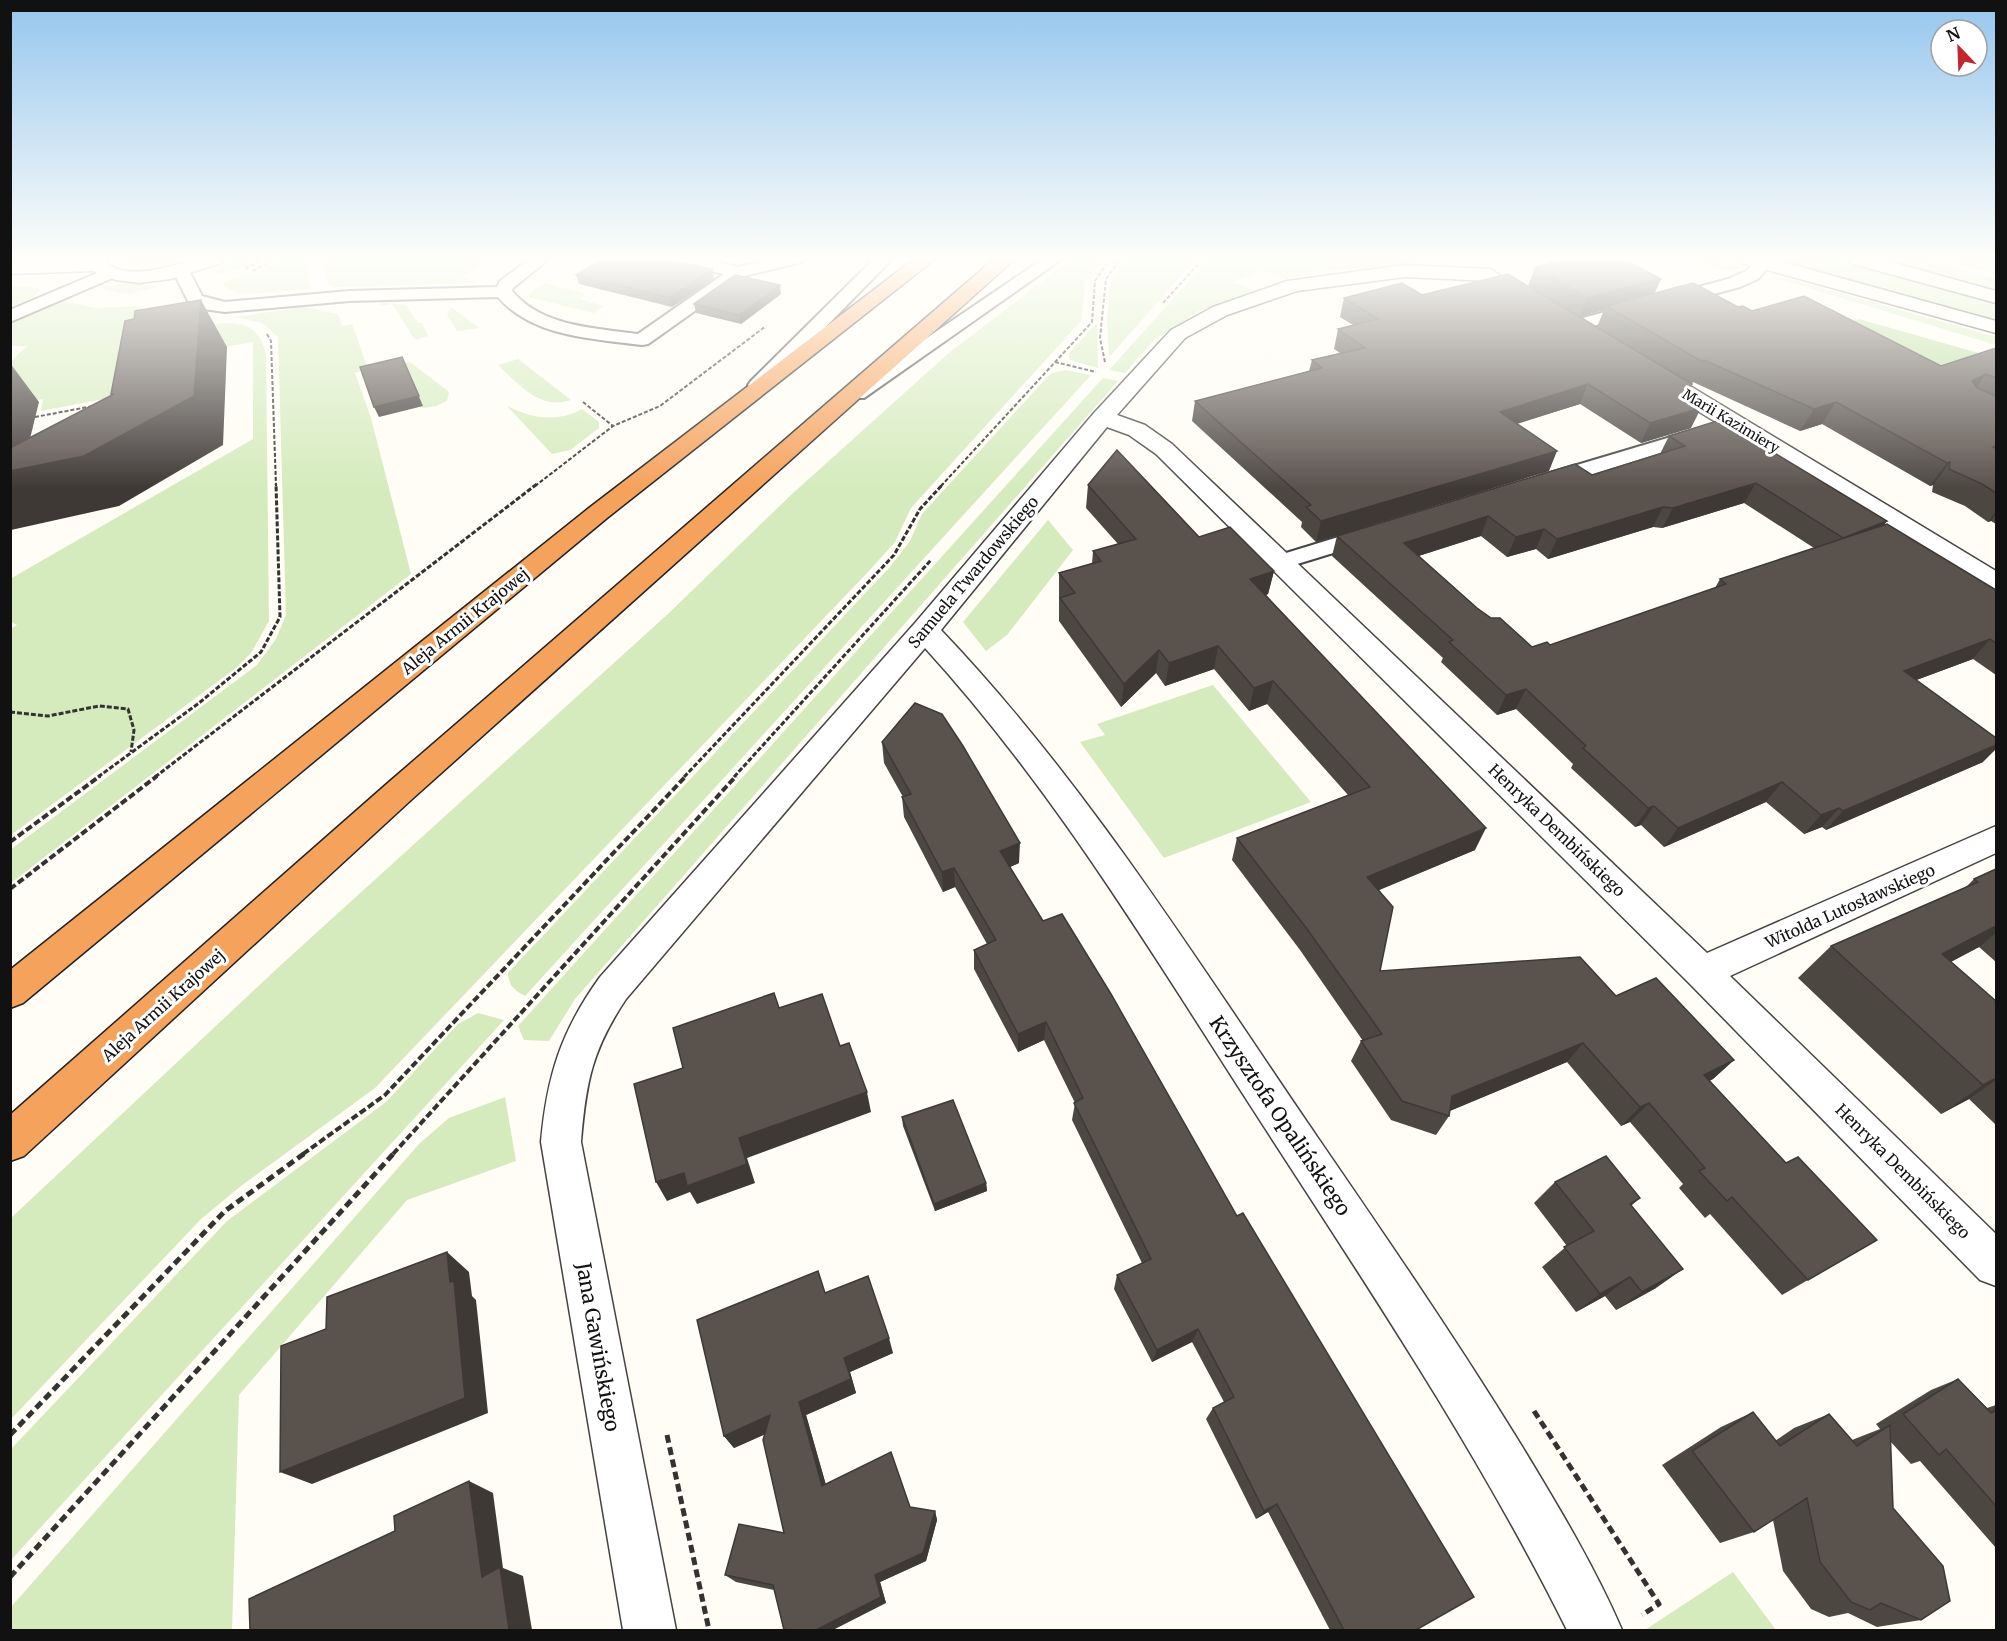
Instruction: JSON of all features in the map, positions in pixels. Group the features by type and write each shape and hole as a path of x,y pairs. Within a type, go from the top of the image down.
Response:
{"highway":[{"name":"Aleja Armii Krajowej","path":"10,992 598,513 827,336"},
{"name":"Aleja Armii Krajowej","path":"10,1142 400,791 917,336"}],"street":[{"name":"Samuela Twardowskiego","path":"572,1064 587,1028 613,988 925,630 1102,418 1177,336"},
{"path":"1590,336 1604,344"},
{"name":"Marii Kazimiery","path":"1634,362 1996,582"},
{"name":"Henryka Dembińskiego","path":"1102,418 1137,430 1164,449 1702,972 1996,1264"},
{"name":"Krzysztofa Opalińskiego","path":"925,630 975,681 1070,798 1501,1453 1566,1571 1595,1630"},
{"name":"Witolda Lutosławskiego","path":"1702,972 1996,839"},
{"name":"Jana Gawińskiego","path":"572,1064 564,1100 561,1142 649,1630"}],"lane":[{"path":"614,336 642,340 648,336"},
{"path":"736,406 807,336"},
{"name":"Aleja Armii Krajowej","path":"828,413 942,336"},
{"path":"1529,486 1735,423"},
{"path":"1281,562 1392,528"}],"path":[{"path":"10,842 131,753 261,652 280,617 272,352 268,336"},
{"path":"10,889 613,426 660,406 753,336"},
{"path":"10,1435 225,1211 385,1095 894,555 920,509 1080,336"},
{"path":"1100,336 1106,366 1114,357"},
{"path":"1092,381 1100,372"},
{"path":"583,402 613,426"},
{"path":"35,417 100,405"},
{"path":"10,1577 932,558"},
{"path":"10,711 52,715 100,704 113,704 128,709 134,720 135,733 131,753"}],"green space":[{"path":"11,336 258,336 266,355 269,621 251,653 236,668 11,835 10,629 17,625 11,622 10,579 253,439 253,342 151,360 146,391 41,411 43,399 11,405 11,361 27,346 11,346"},
{"path":"276,336 356,336 368,369 355,373 371,418 411,574 11,883 10,850 257,665 276,639 286,615"},
{"path":"412,336 428,336 415,340"},
{"path":"972,336 1068,336 911,508 895,542 868,572 375,1088 241,1186 201,1219 11,1419 11,1218 283,963 669,613 792,494 950,352"},
{"path":"1085,336 1097,336 1098,368 1070,360 1069,353"},
{"path":"1108,336 1128,336 1109,357"},
{"path":"1140,336 1161,336 1153,341 1125,373 1109,370"},
{"path":"1800,336 1917,336 1996,358 1996,412 1774,343"},
{"path":"1965,336 1996,337 1996,345"},
{"path":"518,359 571,400 549,402 540,399 522,388 498,365"},
{"path":"410,362 449,392 447,401 423,408 405,363"},
{"path":"1065,370 1091,375 525,996 515,990 508,973 890,567 910,541 922,514 1050,374"},
{"path":"1103,378 1118,381 575,999 549,1041 524,1040 518,1026"},
{"path":"507,406 525,414 544,417 563,416 582,409 599,422 599,428 570,450 552,454"},
{"path":"1048,520 1073,550 1007,635 986,651 963,622"},
{"path":"1213,685 1311,802 1164,858 1080,742 1105,735 1097,724"},
{"path":"478,1013 504,1020 11,1560 11,1449 227,1221 386,1102 458,1024"},
{"path":"505,1097 516,1161 407,1200 239,1395 232,1630 11,1630 11,1607 420,1143 449,1118"},
{"path":"1733,1572 1776,1630 1645,1630"}],"building":[{"path":"122,336 198,336 194,396 84,456 10,471 10,448 114,394 111,394"},
{"path":"1347,336 1611,336 1692,384 1684,398 1701,408 1650,423 1588,384 1500,412 1557,451 1321,521 1306,507 1311,505 1195,401 1322,368 1312,360 1365,348"},
{"path":"1657,336 1881,336 1941,366 1996,348 1996,378 1986,374 1972,381 1977,388 1996,396 1996,446 1993,447 1996,449 1996,493 1949,469 1950,462 1947,463 1836,402 1814,409 1704,360 1703,362"},
{"path":"402,357 419,396 374,407 360,367"},
{"path":"1720,420 1887,521 1843,538 1756,483 1673,508 1663,507 1557,539 1544,529 1516,537 1488,516 1404,543 1477,608 1491,618 1500,618 1532,647 1547,642 1550,645 1726,584 1720,579 1887,524 1996,590 1996,643 1990,639 1904,671 1996,738 1996,745 1843,811 1839,808 1821,815 1782,782 1678,828 1654,806 1648,808 1583,748 1586,746 1526,689 1506,695 1449,642 1453,640 1337,536 1575,464 1592,475 1685,446 1669,436"},
{"path":"1117,450 1199,537 1230,527 1274,571 1250,579 1486,828 1367,877 1393,907 1380,971 1580,957 1616,996 1656,978 1734,1060 1704,1075 1786,1163 1798,1157 1877,1240 1808,1280 1732,1197 1727,1201 1699,1171 1705,1168 1649,1103 1640,1107 1583,1043 1452,1096 1449,1116 1402,1101 1361,1041 1382,1034 1307,929 1237,838 1370,787 1273,681 1254,688 1218,646 1169,663 1159,650 1124,684 1060,598 1075,593 1059,573 1101,561 1093,551 1136,539 1088,485"},
{"path":"915,703 942,714 963,746 1020,843 1000,851 1043,921 1062,914 1111,994 1237,1216 1243,1213 1474,1597 1416,1630 1344,1630 1277,1504 1264,1511 1213,1408 1234,1397 1198,1329 1157,1350 1117,1275 1151,1259 1074,1103 1083,1098 1046,1022 1018,1034 974,950 996,940 954,868 942,872 902,797 911,794 882,742"},
{"path":"1996,869 1996,926 1942,954 1996,1001 1996,1078 1983,1085 1831,946 1978,882 1974,879"},
{"path":"774,993 779,1008 822,994 840,1046 849,1043 867,1092 739,1138 747,1164 687,1186 684,1173 656,1182 634,1084 683,1068 673,1028"},
{"path":"953,1100 986,1183 934,1204 902,1117"},
{"path":"1606,1156 1640,1198 1630,1204 1683,1269 1642,1292 1630,1277 1600,1294 1564,1247 1594,1231 1555,1182"},
{"path":"447,1252 450,1282 454,1281 465,1398 280,1472 281,1346 326,1329 327,1297"},
{"path":"818,1271 825,1293 868,1276 889,1338 844,1358 851,1379 799,1402 822,1486 891,1452 910,1507 935,1511 923,1553 875,1575 881,1597 816,1630 784,1630 773,1585 725,1575 739,1524 784,1533 763,1440 770,1415 724,1436 697,1320"},
{"path":"1958,1379 1991,1413 1996,1410 1996,1506 1946,1449 1939,1455 1903,1414"},
{"path":"1753,1412 1780,1446 1829,1414 1857,1446 1890,1425 1893,1508 1943,1566 1950,1601 1921,1620 1881,1603 1870,1610 1851,1602 1820,1562 1807,1498 1754,1532 1692,1451"},
{"path":"469,1481 482,1577 500,1567 509,1630 250,1630 249,1599 395,1531 394,1516"}]}
